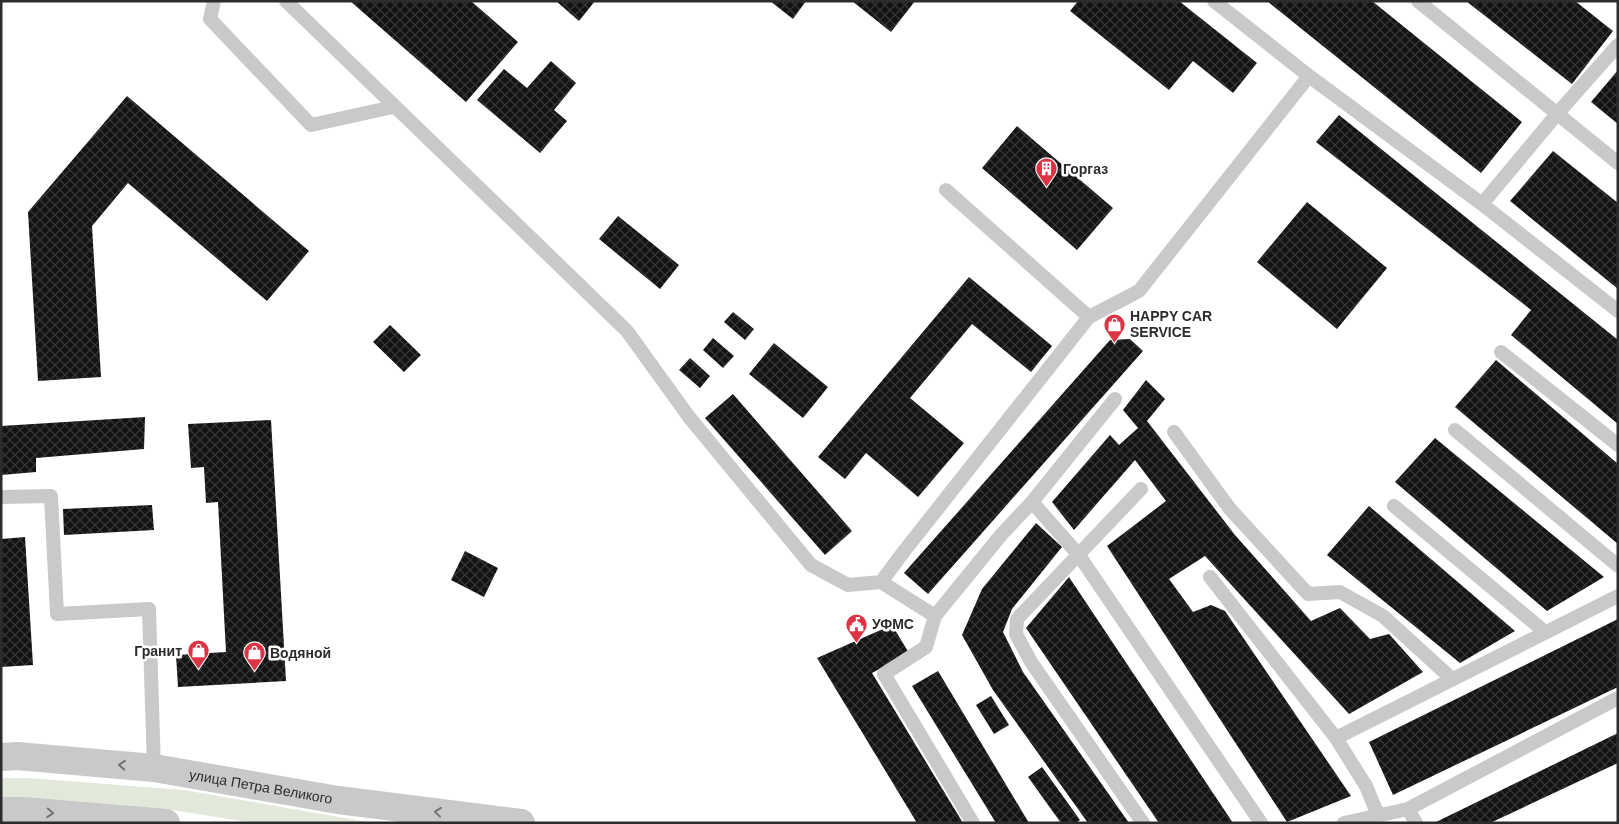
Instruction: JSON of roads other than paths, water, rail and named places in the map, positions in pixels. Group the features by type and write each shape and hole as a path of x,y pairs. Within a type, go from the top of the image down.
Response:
{"street":[{"name":"улица Петра Великого","path":"1,756 154,768 338,800 521,823"},
{"path":"1,811 24,811 156,822"}],"lane":[{"path":"214,1 210,19 311,125 393,107"},
{"path":"286,1 393,107 627,331 690,417 811,565 848,585 882,582 935,616"},
{"path":"1214,1 1309,76 1482,204 1618,311"},
{"path":"1418,1 1618,163"},
{"path":"1482,204 1556,114 1618,45"},
{"path":"882,582 905,550 1089,317 1139,291 1309,76"},
{"path":"946,190 1089,317"},
{"path":"1501,352 1618,445"},
{"path":"973,823 884,674 926,647 935,616 1000,535 1032,502 1115,400"},
{"path":"1455,430 1618,566"},
{"path":"1174,432 1230,509 1308,594 1340,592 1384,616 1452,679"},
{"path":"1141,489 1016,620 1016,634 1032,662 1143,823"},
{"path":"1,497 50,496 57,614 149,609 154,768"},
{"path":"1032,502 1078,554 1261,823"},
{"path":"1394,506 1545,632"},
{"path":"1210,577 1336,738 1366,786 1378,815"},
{"path":"1336,738 1618,596"},
{"path":"1344,823 1408,809 1618,698"},
{"path":"1408,809 1416,823"}],"place":[{"name":"Горгаз","path":"1047,188"},
{"name":"HAPPY CAR SERVICE","path":"1114,343"},
{"name":"УФМС","path":"856,643"},
{"name":"Гранит","path":"198,670"},
{"name":"Водяной","path":"254,672"}]}
